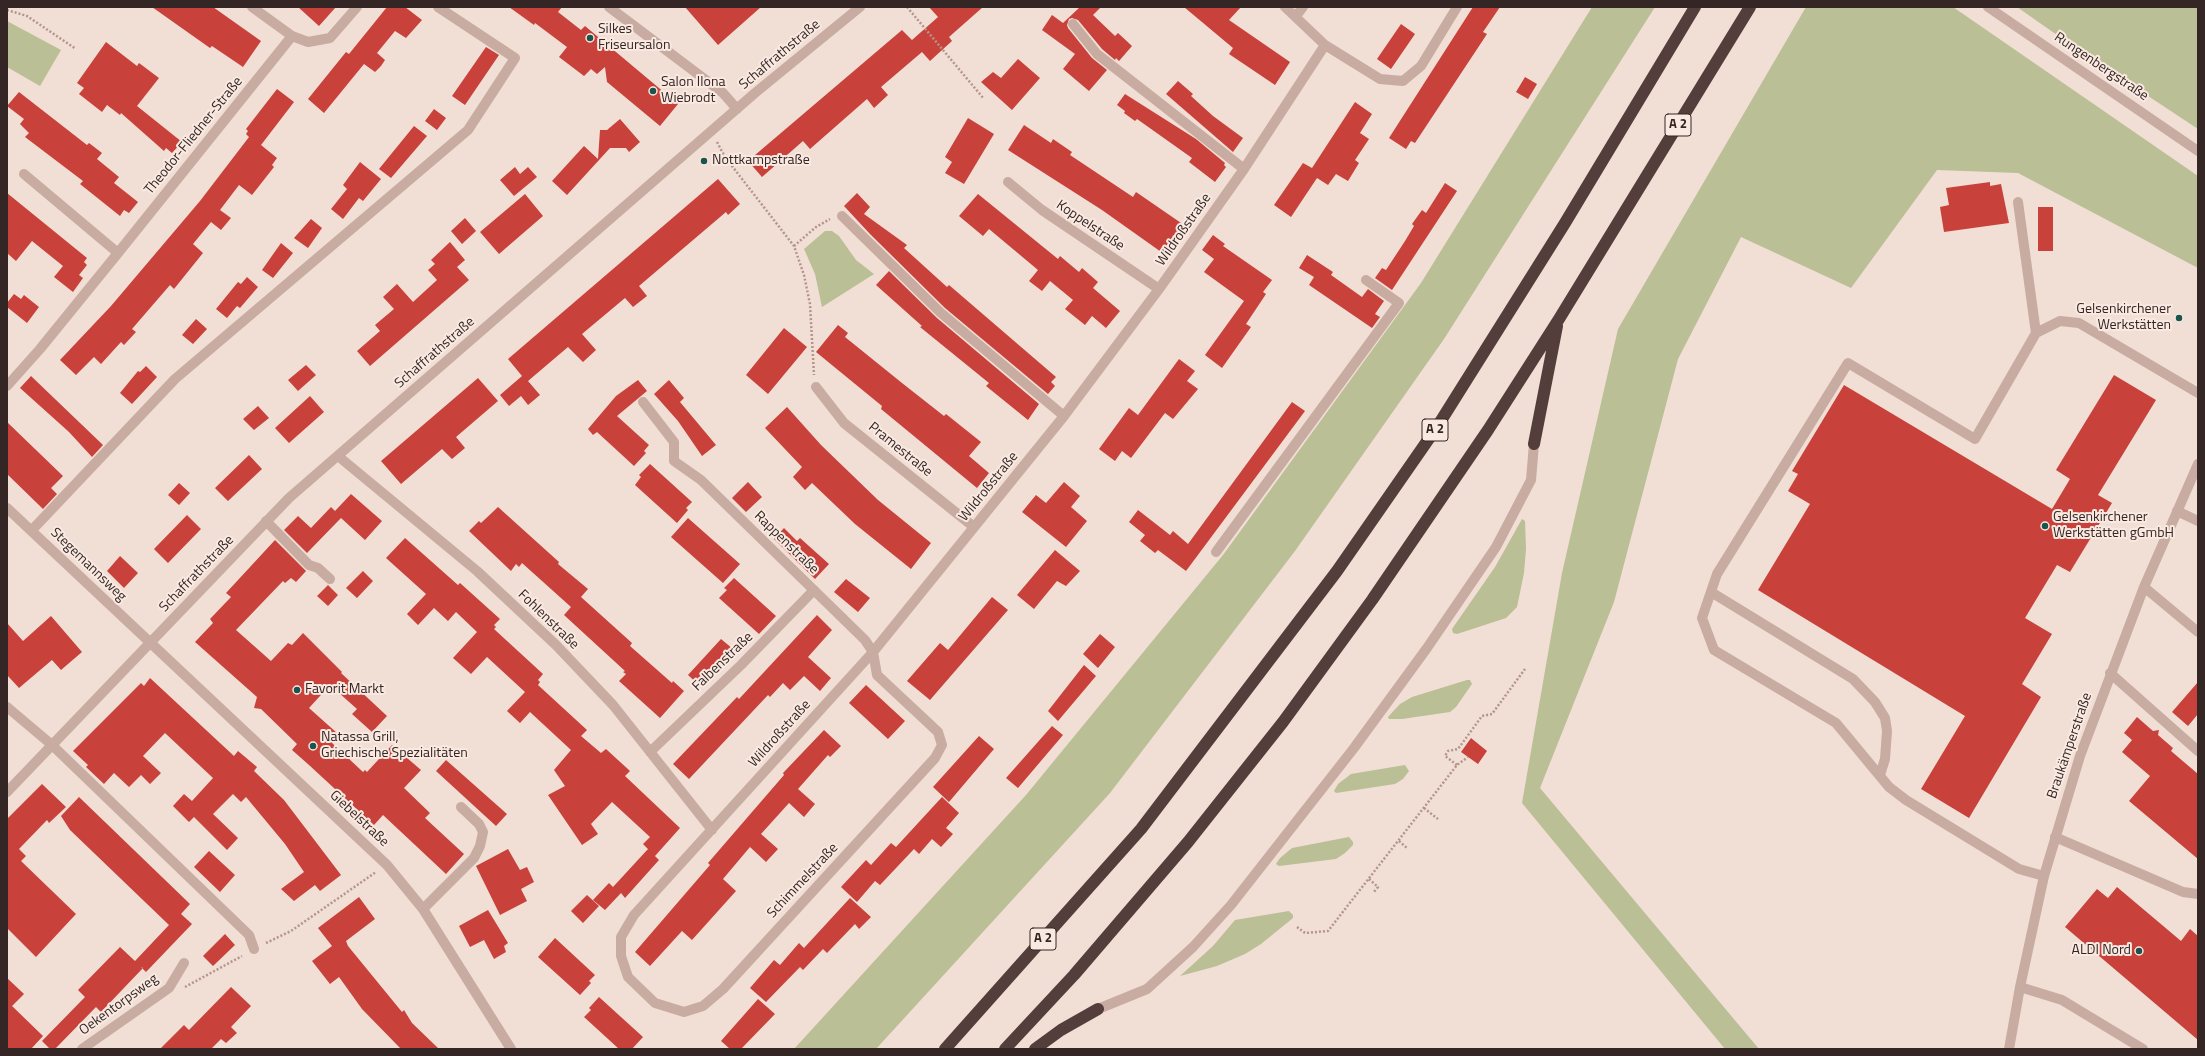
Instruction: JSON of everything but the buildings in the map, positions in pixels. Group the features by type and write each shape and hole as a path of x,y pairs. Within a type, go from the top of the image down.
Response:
{"highway":[{"name":"A 2","path":"945,1049 1141,829 1337,570 1437,427 1566,222 1696,7"},
{"name":"A 2","path":"1005,1049 1074,975 1188,842 1283,722 1372,600 1488,430 1559,319 1750,7"},
{"path":"1534,444 1559,319"},
{"path":"1035,1049 1061,1030 1098,1009"}],"street":[{"path":"252,7 292,36 308,42 330,38 357,7"},
{"path":"32,530 175,379 468,130 515,58 438,7"},
{"path":"609,7 723,93 737,109"},
{"name":"Schaffrathstraße","path":"7,792 289,498 737,109 860,7"},
{"path":"1285,7 1325,45 1380,79 1403,81 1420,66 1458,7"},
{"path":"1296,16 1303,7"},
{"name":"Rungenbergstraße","path":"1988,7 2198,151"},
{"path":"1073,24 1096,54 1244,169"},
{"name":"Theodor-Fliedner-Straße","path":"7,386 40,349 292,36"},
{"name":"Wildroßstraße","path":"634,915 873,652 1064,416 1159,289 1244,169 1325,45"},
{"path":"24,174 118,253"},
{"name":"Koppelstraße","path":"1008,182 1042,210 1159,289"},
{"path":"2018,202 2036,334"},
{"path":"839,217 941,313 1064,416"},
{"path":"1216,552 1399,303 1366,280"},
{"path":"2044,876 2019,869 1906,800 1889,787 1836,723 1714,650 1702,618 1717,574 1848,363 1975,439 2036,334 2060,322 2079,323 2198,393"},
{"name":"Pramestraße","path":"816,387 844,423 974,527"},
{"name":"Rappenstraße","path":"643,402 674,442 674,461 701,480 865,640 873,652"},
{"path":"1098,1009 1148,989 1193,947 1231,905 1354,748 1427,648 1496,547 1532,480 1534,444"},
{"name":"Fohlenstraße","path":"338,456 477,571 556,645 613,705 712,830"},
{"name":"Braukämperstraße","path":"2009,1049 2020,987 2044,876 2080,756 2110,673 2144,587 2177,511 2195,477 2198,464"},
{"name":"Stegemannsweg","path":"7,508 150,643"},
{"path":"2177,511 2198,521"},
{"path":"266,521 309,565 318,568 330,579"},
{"path":"2144,587 2198,632"},
{"name":"Falbenstraße","path":"650,752 741,665 814,590"},
{"path":"1711,592 1853,679 1875,702 1885,718 1888,731 1885,759 1880,775"},
{"name":"Giebelstraße","path":"150,643 387,864 423,909 511,1049"},
{"name":"Schimmelstraße","path":"634,915 621,937 622,956 628,977 654,1003 684,1012 703,1006 723,989 935,758 942,745 938,732 877,675 873,652"},
{"path":"2110,673 2198,751"},
{"path":"7,707 52,745 249,935 254,949"},
{"path":"423,909 474,858 480,846 483,832 479,824 461,807"},
{"path":"2055,837 2183,892 2198,894"},
{"name":"Oekentorpsweg","path":"82,1049 169,988 184,963"},
{"path":"2020,987 2062,1000 2143,1049"}],"path":[{"path":"907,7 984,99"},
{"path":"7,10 26,16 76,49"},
{"path":"712,131 725,157 794,246 804,275 810,304 816,387"},
{"path":"794,246 828,219 839,217"},
{"path":"1457,765 1445,756 1448,751 1458,750 1482,716 1492,714 1525,669"},
{"path":"1297,927 1305,933 1328,930 1457,765 1468,756"},
{"path":"1424,808 1438,819"},
{"path":"1398,841 1407,848"},
{"path":"169,988 187,987 254,949 290,931 387,864"},
{"path":"1369,879 1378,887 1373,893"}],"green space":[{"path":"1592,7 1655,7 1444,339 1295,551 1110,793 876,1049 794,1049 1026,795 1223,555 1421,283"},
{"path":"1806,7 1953,7 2198,176 2198,268 2018,173 1937,170 1851,288 1741,237 1678,359 1614,602 1540,788 1759,1049 1725,1049 1522,803 1562,573 1618,329"},
{"path":"2017,7 2198,7 2198,129 2077,49"},
{"path":"7,21 61,50 40,86 7,67"},
{"path":"825,231 832,231 839,236 856,260 874,274 822,307 815,274 804,249"},
{"path":"1522,519 1525,521 1526,549 1524,573 1517,607 1506,618 1457,634 1453,633 1452,629 1495,567"},
{"path":"1470,680 1472,684 1456,707 1450,712 1402,719 1389,719 1388,717 1400,704 1412,697"},
{"path":"1405,765 1409,771 1403,779 1395,784 1336,793 1334,791 1338,784 1351,774"},
{"path":"1349,837 1353,842 1353,845 1336,859 1279,866 1276,864 1280,858 1292,848"},
{"path":"1289,911 1293,915 1293,918 1261,944 1245,954 1217,966 1180,976 1213,946 1235,920"}],"place":[{"name":"Silkes Friseursalon","path":"590,38"},
{"name":"Salon Ilona Wiebrodt","path":"653,91"},
{"name":"Nottkampstraße","path":"704,161"},
{"name":"Gelsenkirchener Werkstätten","path":"2179,318"},
{"name":"Gelsenkirchener Werkstätten gGmbH","path":"2045,526"},
{"name":"Favorit Markt","path":"297,690"},
{"name":"Natassa Grill, Griechische Spezialitäten","path":"313,746"},
{"name":"ALDI Nord","path":"2139,951"}]}
